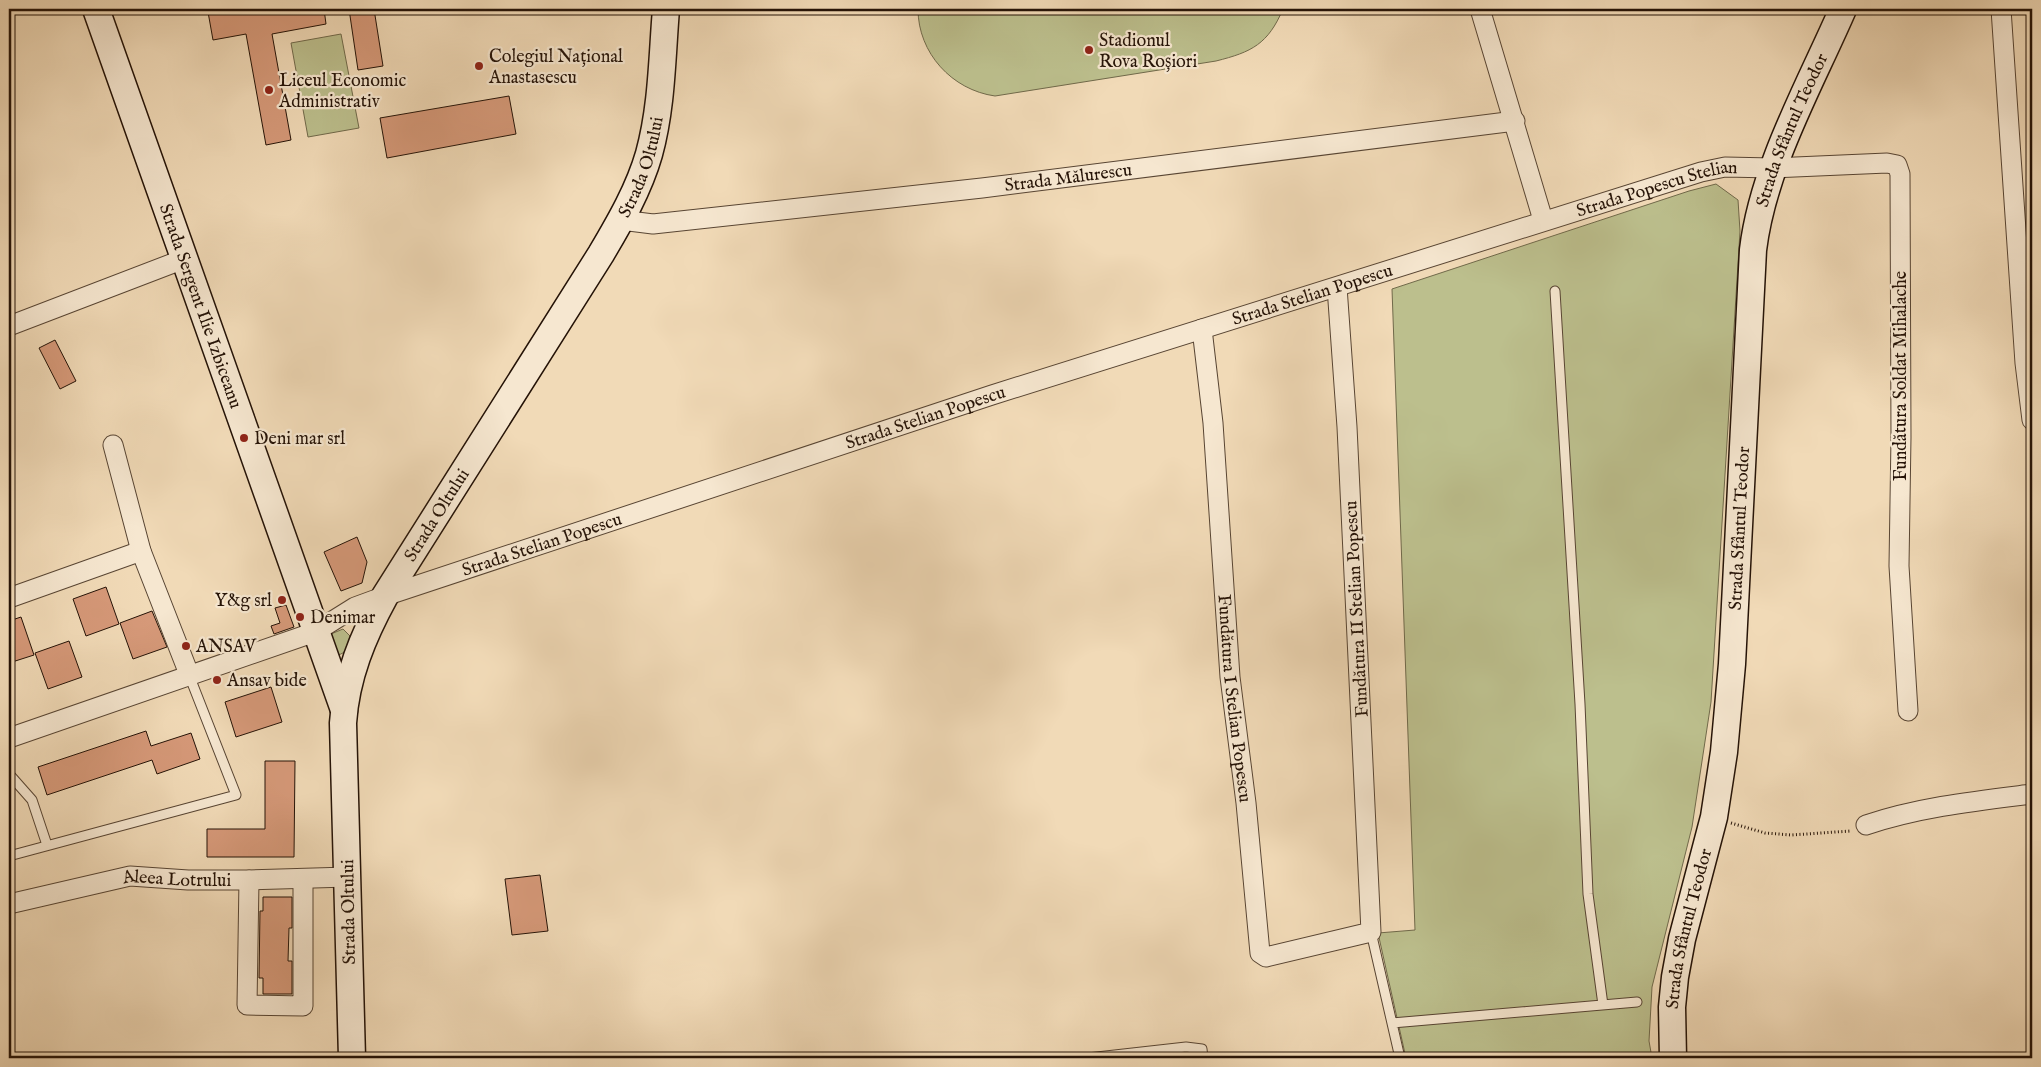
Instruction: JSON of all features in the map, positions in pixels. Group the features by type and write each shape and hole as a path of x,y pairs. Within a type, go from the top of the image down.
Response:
{"main road":[{"name":"Strada Sergent Ilie Izbiceanu","path":"96,9 344,711"},
{"name":"Strada Oltului","path":"352,1058 344,711 350,680 369,626 385,596 602,254 621,220 646,161 655,126 666,9"},
{"name":"Strada Sfântul Teodor","path":"1673,1058 1672,1007 1675,977 1682,939 1714,817 1724,752 1732,664 1757,223 1773,168 1843,9"}],"street":[{"path":"1480,9 1543,220"},
{"path":"2001,9 2025,363 2032,420"},
{"name":"Strada Mălurescu","path":"621,220 653,224 982,188 1515,121"},
{"name":"Fundătura Soldat Mihalache","path":"1773,168 1887,163 1897,165 1900,174 1901,437 1899,566 1908,711"},
{"name":"Strada Popescu Stelian","path":"1543,220 1701,172 1726,167 1773,168"},
{"name":"Strada Stelian Popescu","path":"315,632 355,607 385,596 992,395 1543,220"},
{"path":"9,326 184,259"},
{"name":"Fundătura II Stelian Popescu","path":"1337,287 1347,427 1371,932"},
{"name":"Fundătura I Stelian Popescu","path":"1202,328 1214,424 1230,678 1246,803 1260,953 1266,957 1371,932"},
{"path":"113,445 141,551 189,674"},
{"path":"9,598 141,551"},
{"path":"9,738 189,674 315,632"},
{"path":"1866,825 1926,809 2032,794"},
{"name":"Aleea Lotrului","path":"9,904 130,876 188,880 348,877"},
{"path":"248,880 247,1005 303,1006 303,879"}],"lane":[{"path":"1555,291 1580,704 1588,894 1603,1005"},
{"path":"9,856 236,795 189,674"},
{"path":"9,774 32,800 48,845"},
{"path":"1371,932 1400,1058"},
{"path":"1392,1023 1637,1002"},
{"path":"1088,1058 1186,1047 1202,1049 1203,1058"}],"path":[{"path":"1714,817 1765,833 1792,835 1846,832 1866,825"}],"green space":[{"name":"Stadionul Rova Roșiori","path":"918,9 1283,9 1265,38 1249,50 1229,58 995,96 965,86 940,67 924,40"},
{"path":"341,34 359,128 308,137 291,43"},
{"path":"1716,184 1738,200 1740,231 1711,702 1692,827 1652,987 1649,1041 1652,1058 1406,1058 1378,933 1415,930 1392,289 1689,191"},
{"path":"343,629 350,636 349,643 343,653 337,655 331,634"}],"building":[{"name":"Liceul Economic Administrativ","path":"228,9 324,9 326,24 272,34 291,140 266,145 246,34 213,40 208,12"},
{"path":"349,9 374,9 383,66 358,70"},
{"path":"509,96 516,134 387,158 380,118"},
{"path":"55,340 76,381 60,389 39,348"},
{"path":"357,537 367,562 362,583 341,591 324,552"},
{"path":"106,587 119,624 86,636 73,599"},
{"path":"286,605 294,627 274,634 271,626 280,623 275,608"},
{"path":"152,611 167,647 133,659 120,623"},
{"path":"21,617 34,655 9,663 9,621"},
{"path":"69,641 82,677 48,689 35,653"},
{"path":"271,687 282,722 236,737 225,702"},
{"path":"146,731 151,746 191,733 200,759 157,774 152,760 47,795 38,767"},
{"path":"265,761 295,761 294,857 207,857 207,829 265,829"},
{"path":"540,875 548,931 512,935 505,879"},
{"path":"263,897 292,897 292,928 289,928 288,961 292,961 292,994 263,994 263,978 259,978 260,911 263,911"}],"place":[{"name":"Stadionul Rova Roșiori","path":"1089,50"},
{"name":"Colegiul Național Anastasescu","path":"479,66"},
{"name":"Liceul Economic Administrativ","path":"269,90"},
{"name":"Deni mar srl","path":"244,438"},
{"name":"Y&g srl","path":"282,600"},
{"name":"Denimar","path":"300,617"},
{"name":"ANSAV","path":"186,646"},
{"name":"Ansav bide","path":"217,680"}]}
